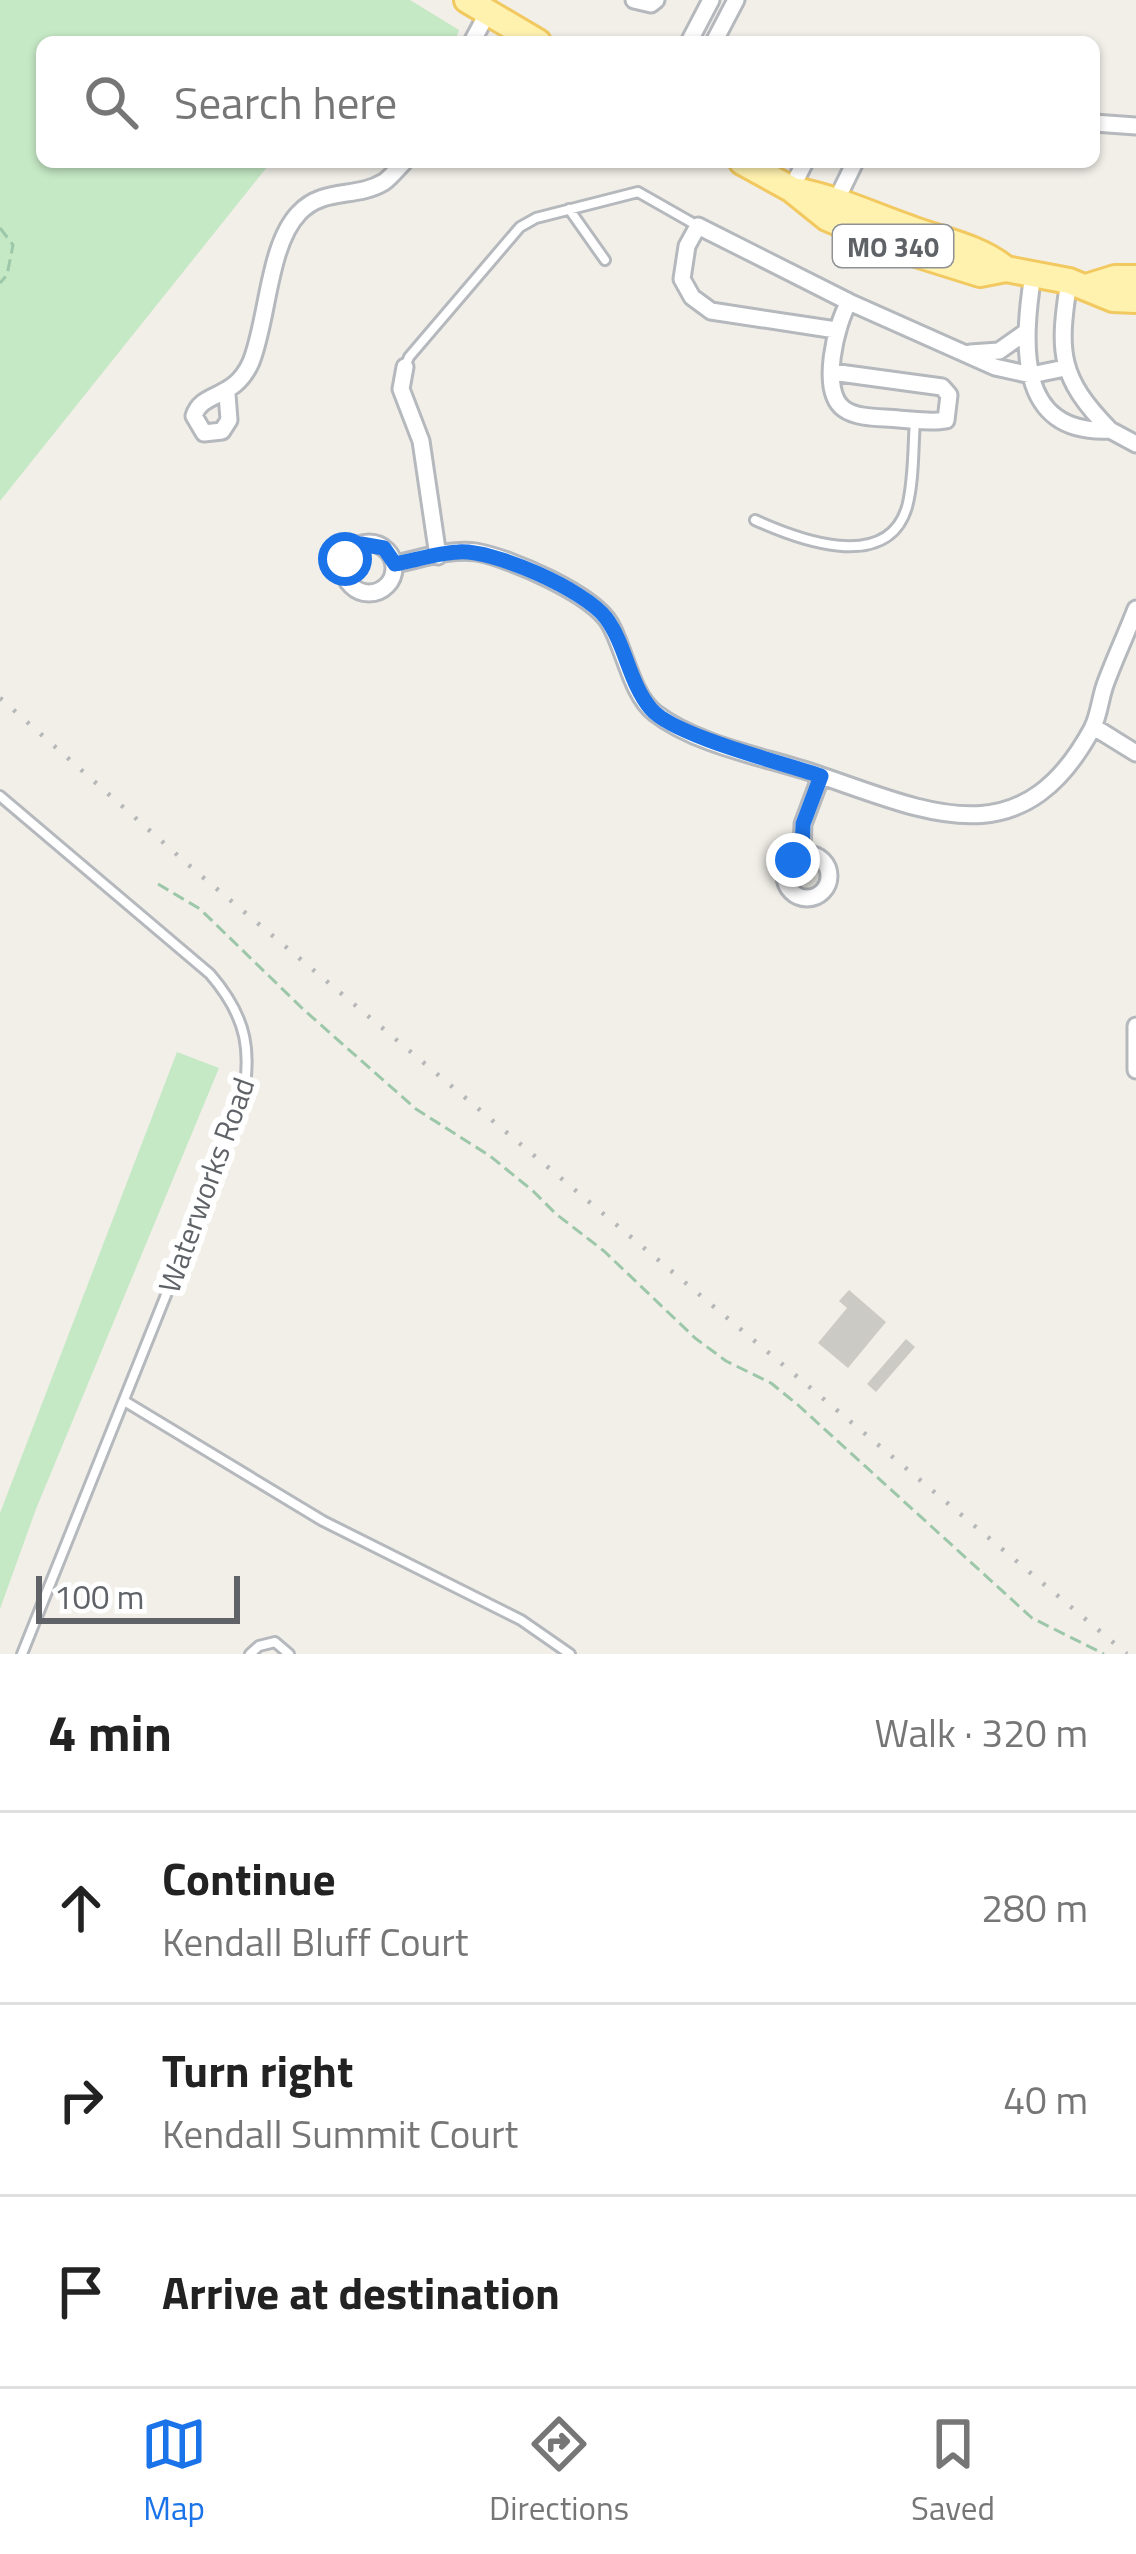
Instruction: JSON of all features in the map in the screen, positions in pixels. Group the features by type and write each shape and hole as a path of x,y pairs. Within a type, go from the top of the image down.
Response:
{"main road":[{"path":"477,6 528,36"},
{"name":"MO 340","path":"753,168 791,189 827,218 878,240 980,274 1006,268 1077,284 1113,299 1136,300"},
{"name":"MO 340","path":"791,189 837,199 985,251 1006,268"},
{"name":"MO 340","path":"1077,284 1136,278"}],"street":[{"path":"634,0 652,4 656,0"},
{"path":"692,36 711,0"},
{"path":"717,36 736,0"},
{"path":"473,36 477,6"},
{"path":"1100,123 1136,126"},
{"path":"227,394 250,365 276,264 297,214 328,194 385,182 398,168"},
{"path":"791,189 802,168"},
{"path":"837,199 851,168"},
{"path":"836,330 701,306 682,279 687,246 698,226 849,302 994,367 1031,375 1065,368"},
{"path":"1034,274 1024,353 1031,375 1052,414 1085,431 1110,430"},
{"path":"1077,284 1062,325 1065,368 1083,402 1110,430 1136,444"},
{"path":"832,373 946,390 946,420 859,416 844,410 836,400 832,373 836,330 849,302"},
{"path":"965,353 999,351 1026,332"},
{"path":"405,367 401,389 422,441 438,556"},
{"path":"395,564 476,552 575,592 609,621 652,711 698,735 900,805 975,818 1050,788 1094,727 1136,609"},
{"path":"1094,727 1136,753"},
{"path":"802,852 803,824 821,776"},
{"path":"1136,1026 1136,1070"}],"lane":[{"path":"405,367 520,227 638,192 698,226"},
{"path":"569,209 605,260"},
{"path":"755,520 797,539 834,548 863,544 890,533 907,509 915,420"},
{"name":"Waterworks Road","path":"0,796 210,974 229,996 250,1064 241,1108 22,1654"},
{"path":"126,1402 323,1521 520,1619 570,1654"},
{"path":"250,1654 275,1642 289,1654"}],"path":[{"path":"0,228 13,245 7,275 0,283"},
{"path":"158,884 200,909 304,1010 416,1108 490,1156 604,1250 695,1338 726,1361 771,1383 798,1405 1032,1618 1103,1654"}],"green space":[{"path":"0,0 410,0 459,30 457,36 36,36 36,168 266,168 0,501"},
{"path":"177,1052 219,1068 36,1509 0,1609 0,1513"}],"building":[{"path":"849,1290 886,1322 848,1368 818,1343 847,1308 839,1301"},
{"path":"906,1339 915,1347 876,1392 867,1384"}],"railway":[{"path":"0,698 192,868 1127,1654"}],"route":[{"path":"345,559 361,544 375,543 391,554 395,564 476,552 575,592 609,621 652,711 698,735 821,776 803,824 802,852 793,860"}]}
